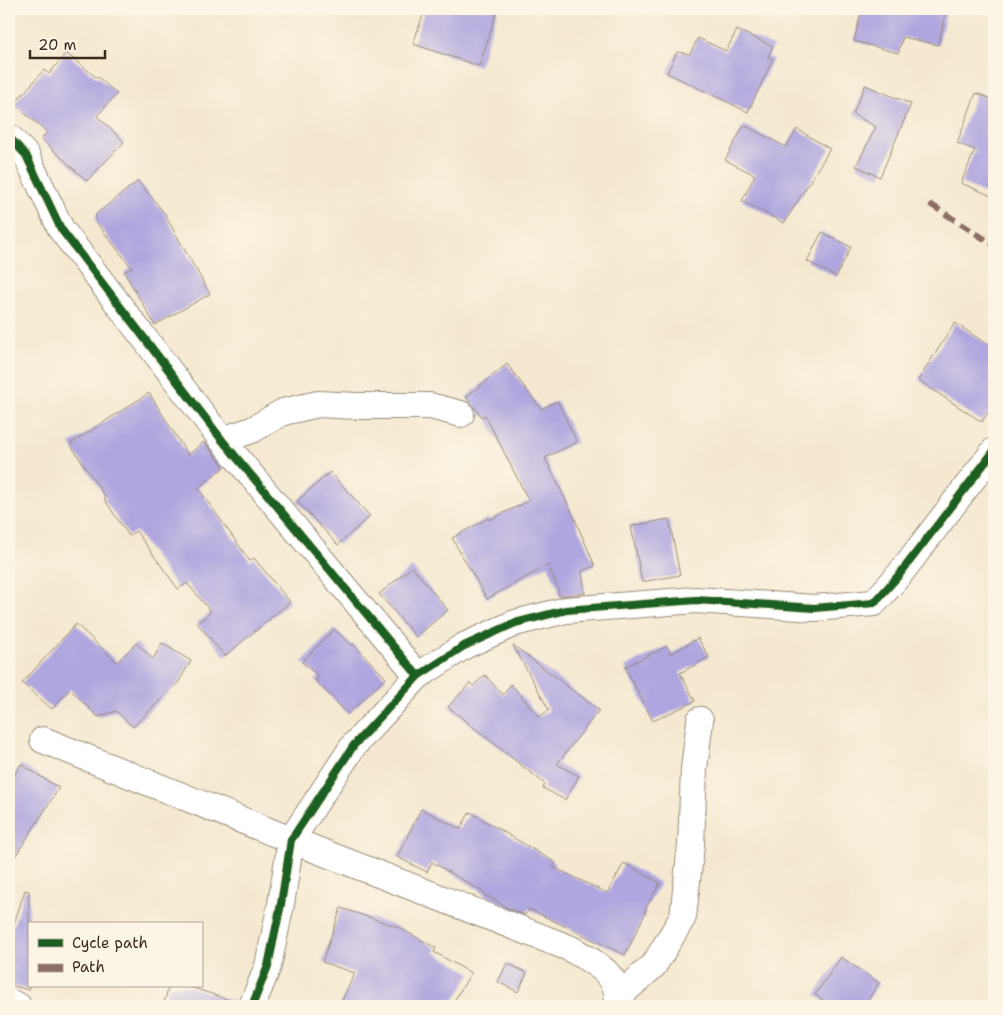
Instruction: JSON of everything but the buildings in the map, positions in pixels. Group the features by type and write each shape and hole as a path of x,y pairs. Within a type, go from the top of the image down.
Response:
{"street":[{"path":"9,137 26,155 61,229 222,440 418,676"},
{"path":"222,440 252,430 283,412 318,404 430,406 460,414"},
{"path":"252,1006 268,966 291,840 354,745 418,676 464,646 514,623 566,610 696,600 814,608 874,603 899,575 994,451"},
{"path":"618,1001 654,965 683,917 691,845 694,769 700,720"},
{"path":"43,740 291,840 569,948 599,965 616,985 618,1001"},
{"path":"9,1002 18,1006"}],"marked path":[{"path":"930,204 994,245"}],"cycle path":[{"path":"9,137 26,155 61,229 222,440 418,676"},
{"path":"252,1006 268,966 281,904 291,840 354,745 418,676 464,646 515,623 566,610 696,600 814,608 874,603 899,575 994,451"}]}
